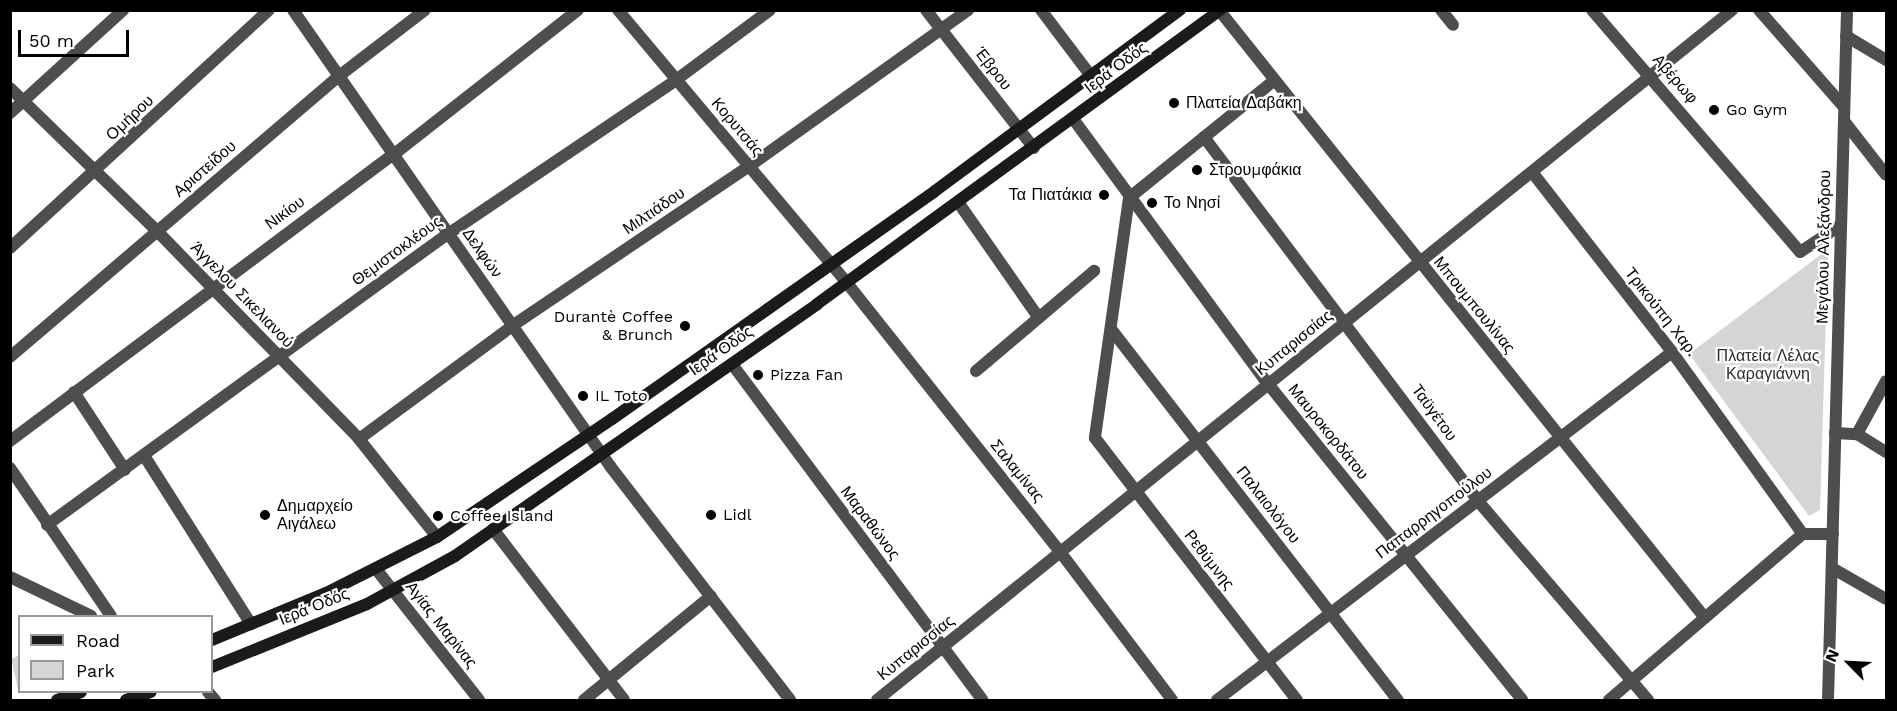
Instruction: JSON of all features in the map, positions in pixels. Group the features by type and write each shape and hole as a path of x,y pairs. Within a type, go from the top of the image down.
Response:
{"main road":[{"name":"Ιερά Οδός","path":"213,640 376,569 437,537 588,436 832,264 1180,10"},
{"name":"Ιερά Οδός","path":"213,667 393,591 493,529 847,283 1074,120 1219,10"},
{"path":"57,700 78,693"},
{"path":"126,700 149,693"}],"street":[{"path":"10,113 123,10"},
{"name":"Ομήρου","path":"10,248 97,171 269,10"},
{"name":"Δελφών","path":"293,10 588,436 790,700"},
{"name":"Αριστείδου","path":"10,357 339,76 425,10"},
{"name":"Νικίου","path":"10,441 211,287 393,155 578,10"},
{"name":"Κορυτσάς","path":"618,10 832,264"},
{"name":"Θεμιστοκλέους","path":"47,525 145,457 448,234 676,80 770,10"},
{"name":"Έβρου","path":"926,10 1034,148"},
{"name":"Μιλτιάδου","path":"359,439 512,326 749,166 943,31 968,10"},
{"path":"1041,10 1091,76"},
{"name":"Μπουμπουλίνας","path":"1219,10 1272,82 1705,618"},
{"path":"1441,10 1453,25"},
{"name":"Αβέρωφ","path":"1592,10 1800,252 1841,225"},
{"name":"Κυπαρισσίας","path":"878,700 1732,10"},
{"path":"1759,10 1844,107"},
{"name":"Μεγάλου Αλεξάνδρου","path":"1828,700 1847,10"},
{"path":"1846,36 1887,60"},
{"path":"1112,330 1129,198 1272,82"},
{"name":"Άγγελου Σικελιανού","path":"10,88 158,231 359,439 437,537"},
{"name":"Μαυροκορδάτου","path":"1074,120 1129,198 1269,385 1522,700"},
{"path":"1844,121 1887,175"},
{"name":"Ταϋγέτου","path":"1204,137 1347,321 1478,501 1648,700"},
{"name":"Τρικούπη Χαρ.","path":"1532,172 1672,352 1803,534"},
{"path":"958,202 1039,318"},
{"name":"Σαλαμίνας","path":"832,264 1061,553 1172,700"},
{"path":"976,371 1094,271"},
{"name":"Ρεθύμνης","path":"1112,330 1095,438 1297,700"},
{"name":"Παλαιολόγου","path":"1112,330 1398,700"},
{"name":"Παπαρρηγοπούλου","path":"1216,700 1672,352"},
{"name":"Μαραθώνος","path":"732,364 982,700"},
{"path":"1857,434 1887,381"},
{"path":"74,392 125,470"},
{"path":"1835,433 1857,434 1887,452"},
{"path":"145,457 251,624"},
{"path":"10,468 110,615"},
{"path":"493,529 624,700"},
{"path":"1609,700 1803,534 1833,534"},
{"path":"1832,568 1887,599"},
{"name":"Αγίας Μαρίνας","path":"376,569 479,700"},
{"path":"10,577 89,615"},
{"path":"584,700 711,596"}],"green space":[{"name":"Πλατεία Λέλας Καραγιάννη","path":"1828,249 1820,510 1809,516 1689,354"},
{"path":"18,656 18,689 11,659"}],"place":[{"name":"Πλατεία Δαβάκη","path":"1174,103"},
{"name":"Go Gym","path":"1714,110"},
{"name":"Στρουμφάκια","path":"1197,170"},
{"name":"Τα Πιατάκια","path":"1104,195"},
{"name":"Το Νησί","path":"1152,203"},
{"name":"Durantè Coffee & Brunch","path":"685,326"},
{"name":"Pizza Fan","path":"758,375"},
{"name":"IL Toto","path":"583,396"},
{"name":"Δημαρχείο Αιγάλεω","path":"265,515"},
{"name":"Lidl","path":"711,515"},
{"name":"Coffee Island","path":"438,516"}]}
